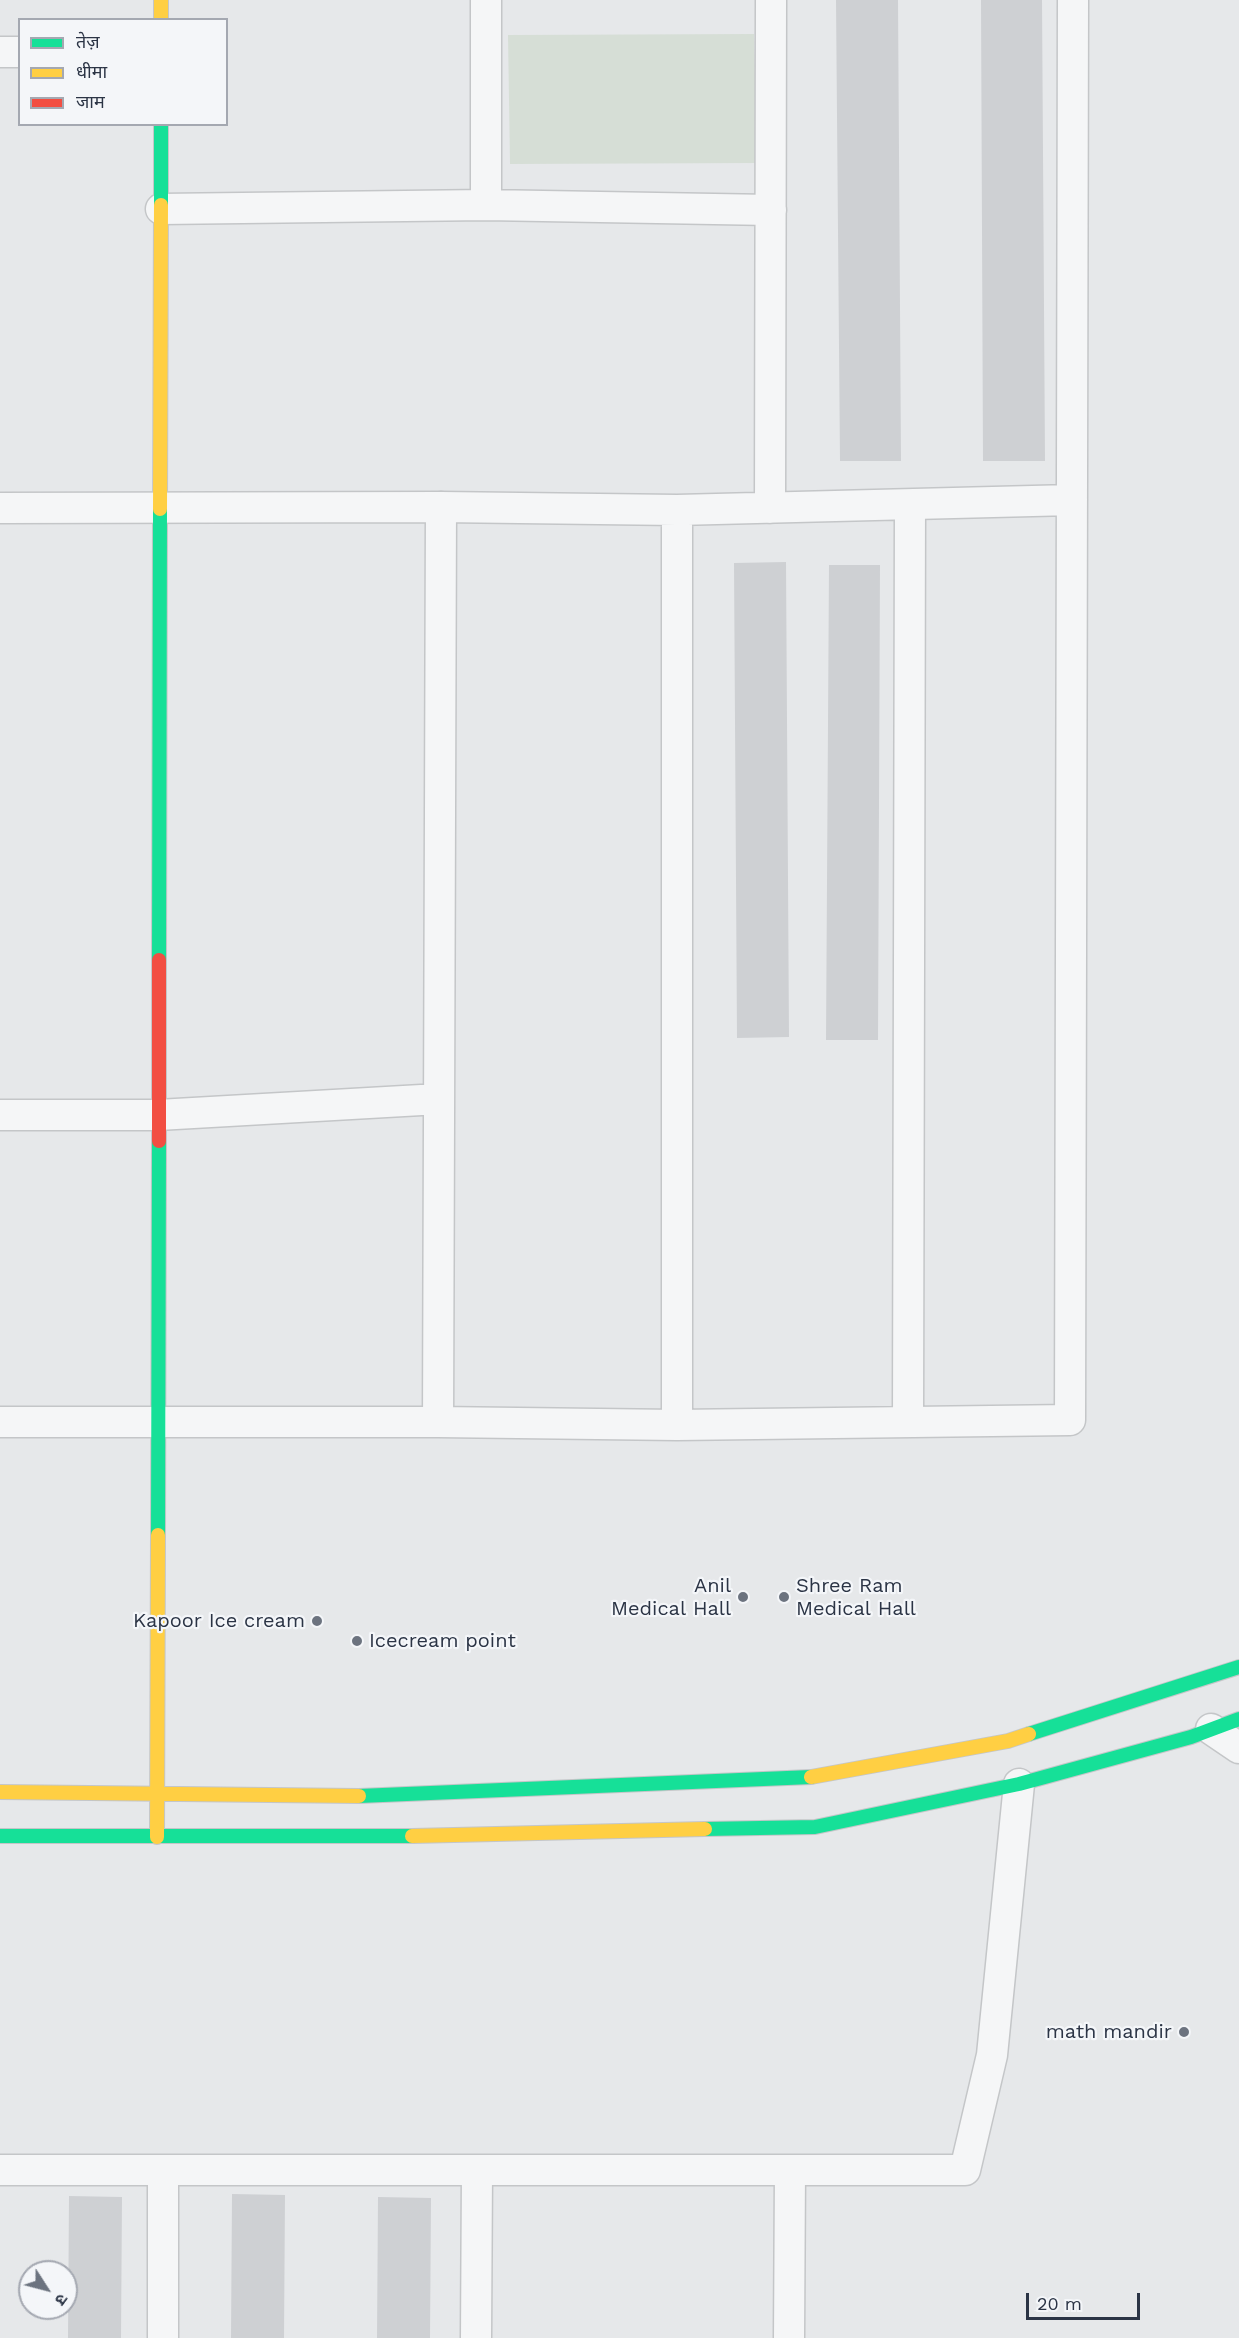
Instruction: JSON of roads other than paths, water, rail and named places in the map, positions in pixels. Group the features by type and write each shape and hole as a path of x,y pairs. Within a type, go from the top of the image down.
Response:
{"street":[{"path":"161,0 161,18"},
{"path":"486,0 486,205"},
{"path":"770,508 771,0"},
{"path":"0,1422 438,1422 677,1425 1070,1420 1073,0"},
{"path":"0,52 18,52"},
{"path":"157,1837 161,126"},
{"path":"161,209 486,205 771,210"},
{"path":"0,508 441,507 678,510 1072,500"},
{"path":"908,1421 910,505"},
{"path":"438,1422 441,507"},
{"path":"677,1425 678,510"},
{"path":"0,1115 158,1114 440,1099"},
{"path":"0,1792 359,1796 811,1777 1008,1741 1239,1667"},
{"path":"0,1836 371,1837 816,1827 1019,1784 1191,1737 1239,1719"},
{"path":"1211,1729 1239,1748"},
{"path":"0,2170 965,2170 992,2055 1019,1784"},
{"path":"476,2338 477,2170"},
{"path":"163,2338 164,2171"},
{"path":"789,2338 790,2171"}],"place":[{"name":"Anil Medical Hall","path":"743,1597"},
{"name":"Shree Ram Medical Hall","path":"784,1597"},
{"name":"Kapoor Ice cream","path":"317,1621"},
{"name":"Icecream point","path":"357,1641"},
{"name":"math mandir","path":"1184,2032"}]}
